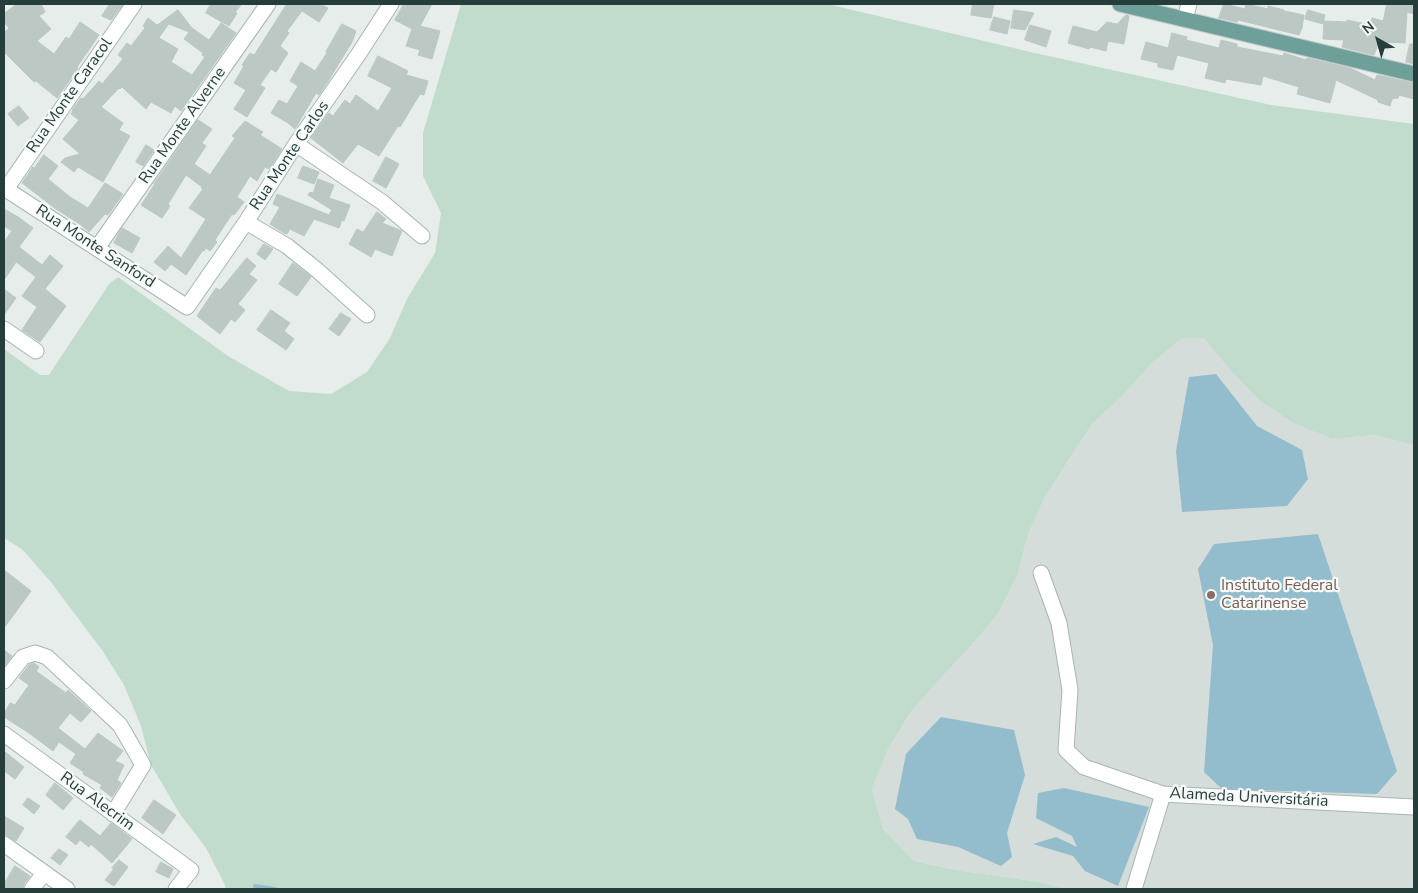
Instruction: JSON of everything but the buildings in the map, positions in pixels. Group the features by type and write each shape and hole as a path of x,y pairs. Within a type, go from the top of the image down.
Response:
{"main road":[{"path":"1120,4 1187,11 1414,74"}],"street":[{"name":"Rua Monte Caracol","path":"5,189 134,4"},
{"name":"Rua Monte Alverne","path":"97,248 268,4"},
{"name":"Rua Monte Carlos","path":"187,307 392,4"},
{"path":"296,144 382,202 422,236"},
{"name":"Rua Monte Sanford","path":"5,189 187,307"},
{"path":"246,222 287,246 367,315"},
{"path":"4,329 36,351"},
{"name":"Alameda Universitária","path":"1042,574 1059,623 1070,690 1066,750 1084,767 1163,794 1414,807"},
{"path":"4,682 23,657 35,653 47,656 120,725 144,765 113,814"},
{"name":"Rua Alecrim","path":"4,734 191,870 176,889"},
{"path":"1134,889 1163,794"},
{"path":"4,844 68,889"},
{"path":"32,889 44,873"}],"shaded area":[{"name":"Instituto Federal Catarinense","path":"1204,337 1230,370 1259,400 1293,423 1332,439 1373,435 1414,445 1414,889 1067,889 1040,882 955,870 914,861 883,829 872,789 888,749 910,713 997,615 1017,576 1028,534 1046,495 1092,424 1123,395 1153,362 1182,338"}],"green space":[{"path":"461,4 827,4 1035,53 1271,105 1414,124 1414,445 1373,435 1332,439 1293,423 1259,400 1230,370 1204,338 1182,338 1153,362 1123,395 1092,424 1046,495 1028,534 1017,576 997,615 910,713 888,749 872,789 883,829 914,861 955,870 1040,882 1067,889 225,889 225,885 206,848 180,814 151,765 141,726 124,685 102,650 50,581 23,550 4,538 4,349 40,375 49,375 109,284 118,277 228,356 289,391 331,394 367,372 390,338 407,299 435,253 441,213 423,176 423,133"}],"water":[{"path":"1216,374 1257,426 1302,450 1308,479 1287,506 1182,512 1176,451 1189,377"},
{"path":"1318,534 1397,771 1377,794 1222,789 1204,772 1213,645 1198,569 1214,544"},
{"path":"941,717 1014,730 1025,775 1007,833 1012,857 1001,866 958,847 917,839 908,819 895,809 906,754"},
{"path":"1064,788 1149,807 1118,886 1085,871 1073,856 1033,844 1056,837 1077,847 1072,836 1036,818 1038,793"}],"waterway":[{"path":"255,886 275,889"}],"place":[{"name":"Instituto Federal Catarinense","path":"1211,595"}]}
